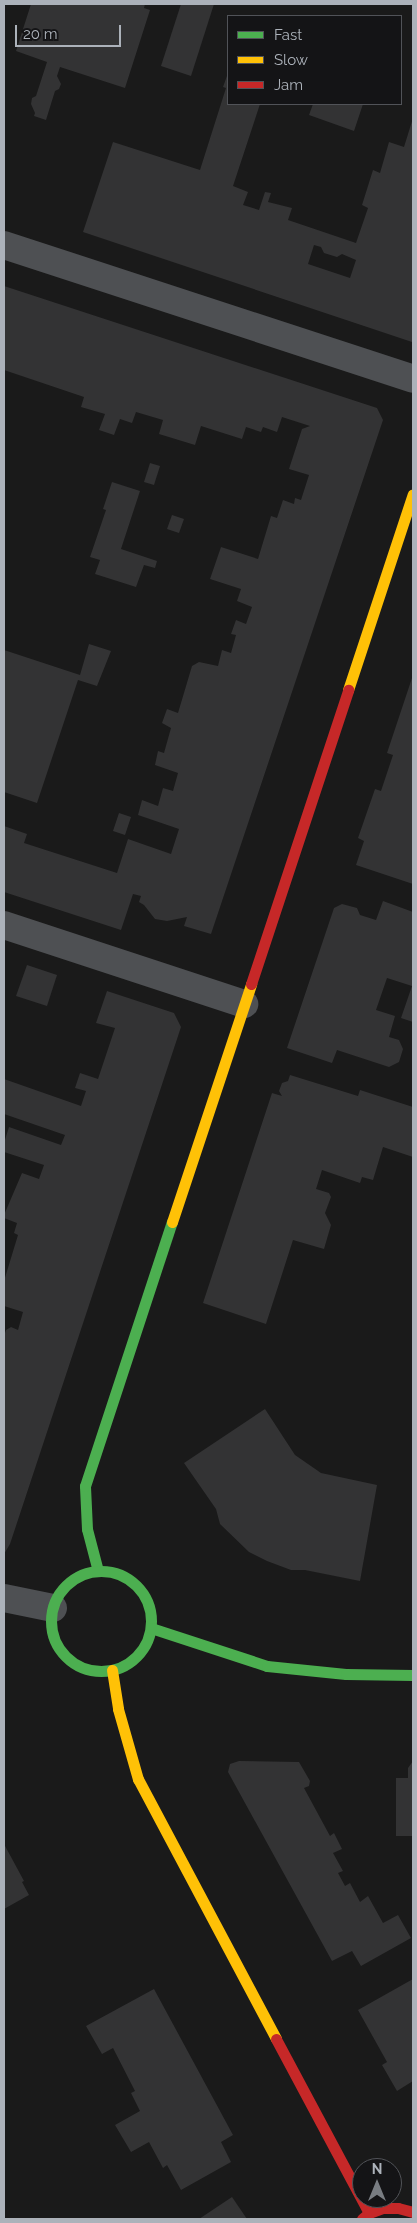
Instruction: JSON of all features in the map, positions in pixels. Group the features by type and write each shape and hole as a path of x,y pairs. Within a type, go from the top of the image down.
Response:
{"street":[{"path":"4,245 413,379"},
{"path":"98,1572 87,1529 85,1486 413,494"},
{"path":"4,925 244,1004"},
{"path":"98,1572 123,1576 142,1592 148,1603 151,1628 146,1643 138,1655 126,1665 112,1670 95,1671 78,1666 65,1656 55,1642 51,1625 53,1608 59,1594 70,1583 83,1575 98,1572"},
{"path":"4,1598 53,1608"},
{"path":"151,1628 267,1666 346,1674 413,1675"},
{"path":"112,1670 118,1708 138,1780 365,2216 383,2208 398,2208 413,2212"}],"building":[{"path":"31,4 145,4 144,8 150,10 125,88 60,67 57,76 61,84 59,89 55,91 46,120 34,116 35,113 31,104 32,98 36,96 47,62 16,51"},
{"path":"181,4 214,4 191,76 161,66"},
{"path":"227,76 227,105 260,105 233,186 248,192 243,205 259,210 265,192 271,193 268,202 292,208 288,220 356,243 368,208 362,205 373,170 380,173 389,142 404,147 413,118 412,342 83,232 113,142 200,170 226,88 223,87","holes":["314,245 321,247 324,253 337,257 342,254 356,260 350,278 308,264"]},
{"path":"313,105 363,105 354,131 309,115"},
{"path":"4,286 377,408 383,420 211,934 184,926 187,917 167,921 155,919 144,905 139,902 141,896 133,894 121,930 4,892 4,826 27,834 24,843 117,873 128,839 171,854 179,829 138,815 142,800 158,806 163,788 173,791 178,773 155,765 158,751 164,753 171,728 162,723 167,709 178,713 192,666 199,662 218,666 222,650 231,653 236,635 231,634 236,620 246,624 252,607 237,601 241,589 210,579 221,547 258,559 271,516 277,518 283,500 294,504 295,498 301,500 309,475 289,469 302,429 310,426 282,417 277,432 263,427 261,432 246,427 242,439 201,426 195,445 159,434 163,420 136,412 132,423 120,419 114,435 99,430 105,414 81,407 84,397 4,370"},
{"path":"150,463 160,466 154,485 144,482"},
{"path":"112,482 140,491 121,549 157,561 155,568 144,565 136,587 95,574 100,560 90,557 106,510 103,509"},
{"path":"172,515 184,519 179,533 167,529"},
{"path":"89,644 111,651 97,686 78,680 37,803 4,792 4,650 80,675"},
{"path":"413,675 413,884 356,865 364,841 358,838 375,789 381,791 393,755 387,753"},
{"path":"119,813 131,817 125,835 113,831"},
{"path":"383,901 413,912 413,1022 401,1018 412,986 387,978 376,1010 395,1016 389,1037 399,1040 403,1049 399,1062 389,1067 337,1050 332,1063 287,1048 334,908 342,904 357,908 360,915 376,920"},
{"path":"27,965 57,975 47,1006 16,996"},
{"path":"107,991 174,1013 181,1027 10,1544 4,1554 4,1336 6,1330 11,1327 18,1330 23,1312 4,1306 4,1281 18,1235 14,1233 17,1223 4,1218 4,1215 22,1173 39,1179 44,1165 4,1152 4,1143 9,1127 61,1145 65,1135 4,1114 4,1079 81,1106 86,1091 75,1088 80,1073 98,1079 115,1028 96,1023"},
{"path":"290,1075 358,1096 360,1090 413,1107 413,1157 383,1147 373,1180 362,1177 360,1183 322,1170 316,1189 329,1193 331,1197 325,1213 331,1225 324,1249 293,1240 266,1324 203,1303 272,1093 282,1096 279,1091 282,1083 288,1081"},
{"path":"265,1409 295,1455 321,1473 377,1485 360,1581 305,1570 291,1570 249,1552 220,1524 216,1509 184,1463"},
{"path":"239,1761 299,1762 310,1781 309,1786 304,1788 330,1836 334,1833 342,1849 333,1853 343,1871 338,1873 345,1886 350,1883 360,1902 368,1896 383,1923 398,1915 411,1938 361,1966 352,1951 332,1961 228,1772 230,1764"},
{"path":"413,1761 413,1836 396,1836 396,1778 408,1778 408,1768"},
{"path":"4,1844 24,1881 22,1882 29,1895 4,1909"},
{"path":"413,1979 413,2081 397,2091 382,2065 387,2062 358,2010"},
{"path":"154,1989 233,2135 221,2142 231,2162 181,2190 167,2165 163,2168 149,2142 131,2152 115,2125 140,2111 131,2093 135,2091 113,2048 102,2054 86,2026"},
{"path":"232,2197 247,2219 199,2219"}],"traffic: fast":[{"path":"98,1571 87,1529 85,1486 172,1222"},
{"path":"101,1571 120,1575 136,1586 147,1602 151,1621 147,1640 136,1656 120,1667 101,1671 82,1667 66,1656 55,1640 51,1621 55,1602 66,1586 82,1575 101,1571"},
{"path":"151,1628 267,1666 346,1674 413,1675"}],"traffic: slow":[{"path":"348,690 413,494"},
{"path":"172,1222 251,984"},
{"path":"112,1670 118,1709 138,1779 276,2039"}],"traffic: jam":[{"path":"251,984 348,690"},
{"path":"276,2039 369,2213"},
{"path":"362,2219 369,2213 383,2208 398,2208 413,2212"}]}
